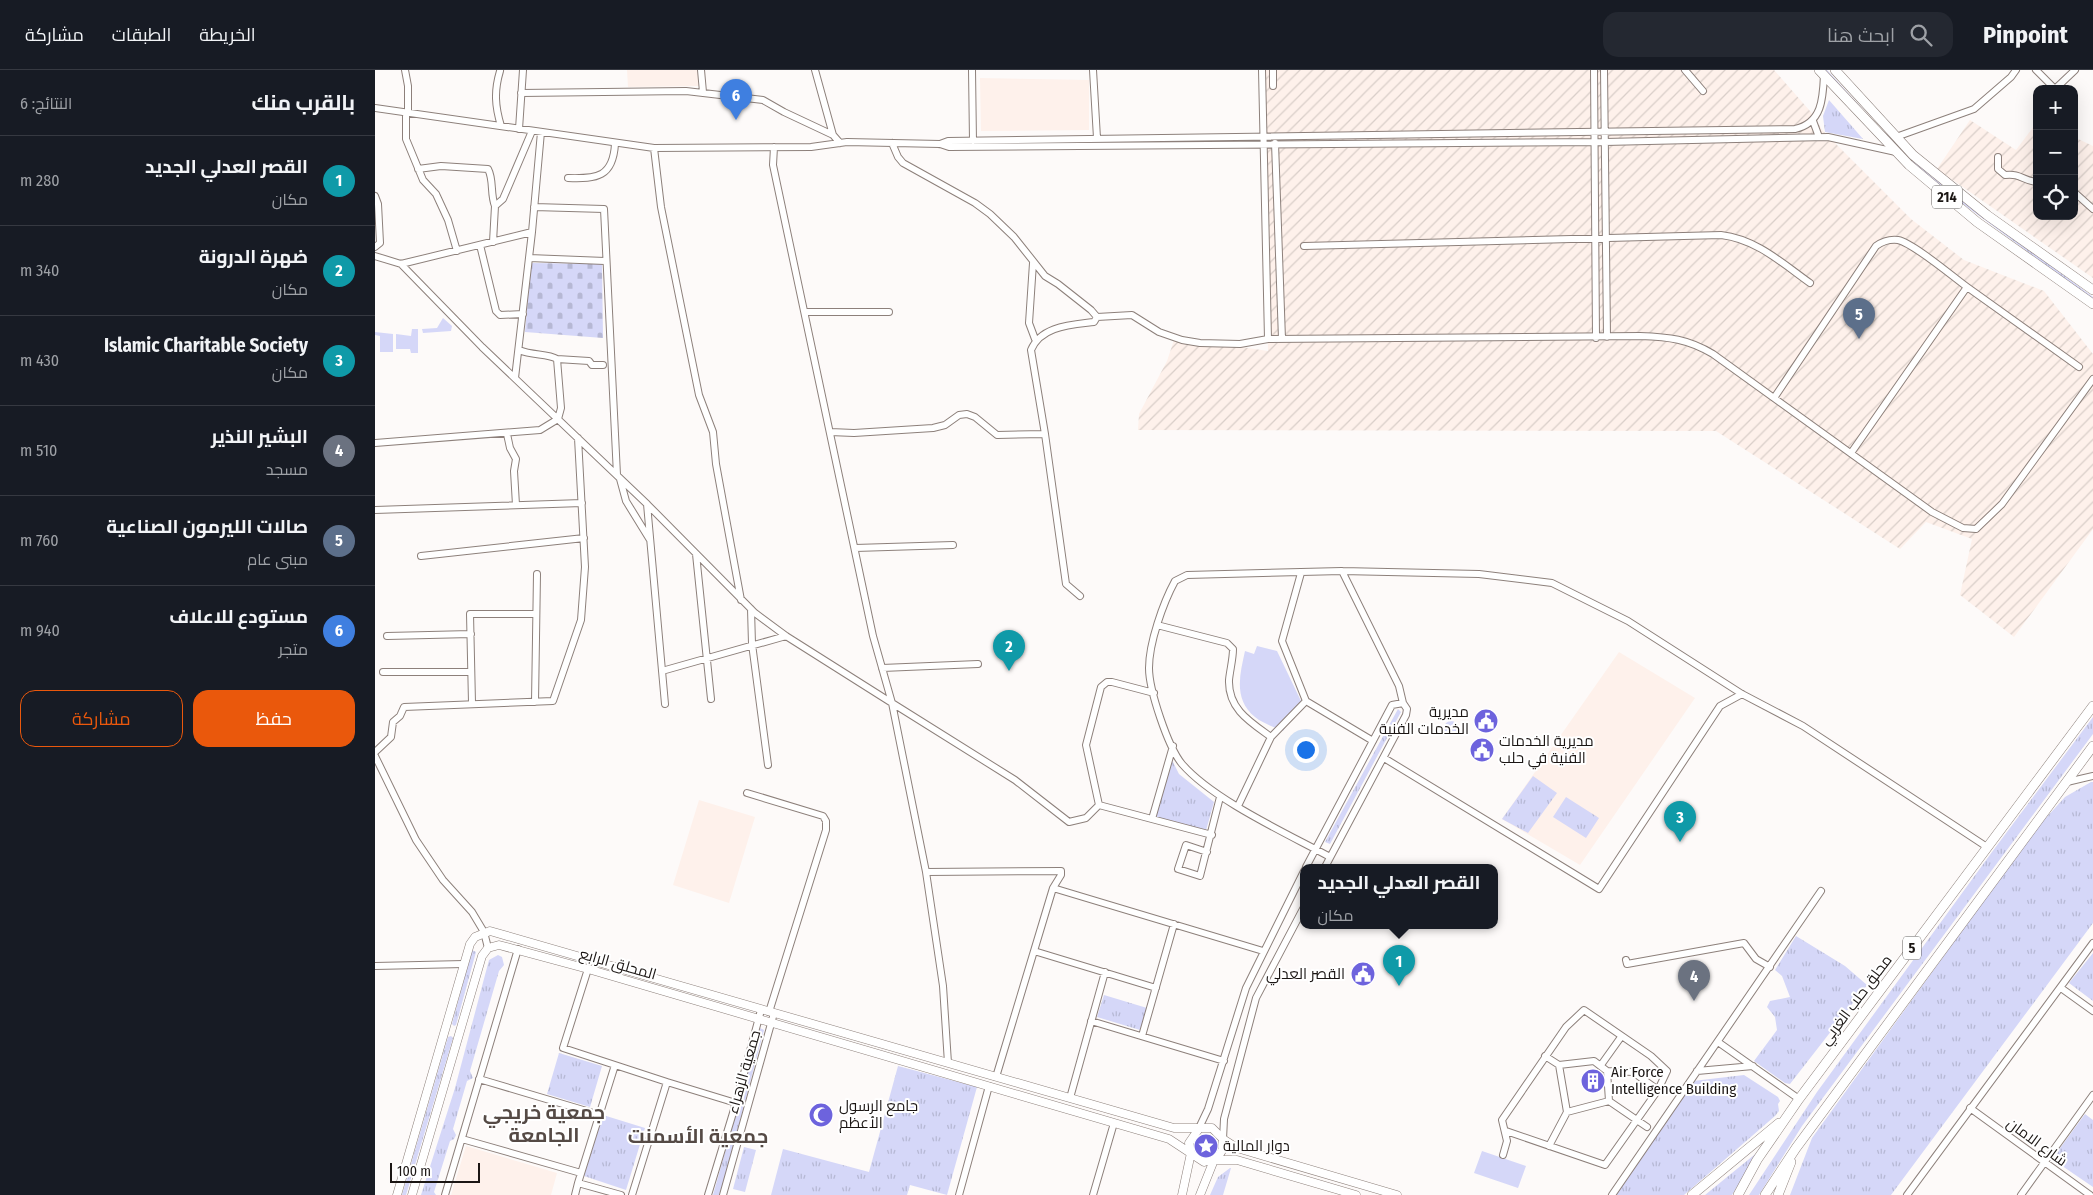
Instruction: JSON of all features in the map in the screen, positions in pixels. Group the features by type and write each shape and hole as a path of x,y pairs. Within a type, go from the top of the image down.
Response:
{"highway":[{"name":"214","path":"1836,70 1913,155 1987,215 2093,290"},
{"name":"214","path":"1822,73 1909,165 1977,222 2093,304"},
{"name":"محلق حلب الغربي","path":"1738,1195 1757,1160 1799,1099 2093,706"},
{"name":"5","path":"1765,1195 1796,1148 2093,746"},
{"path":"1692,1195 1787,1116"},
{"path":"1779,1195 1796,1148"}],"main road":[{"path":"397,1195 470,944 475,937 484,932 497,932 1174,1128 1198,1130 1212,1128 1223,1139 1237,1148 1397,1195"},
{"name":"المحلق الرابع","path":"488,948 499,945 518,949 771,1022 1169,1139 1191,1153"},
{"path":"412,1195 482,956 488,948"},
{"path":"445,1028 460,1032"},
{"path":"1183,1195 1191,1153 1190,1137 1198,1130"},
{"path":"1200,1195 1214,1160 1221,1153 1223,1139"},
{"path":"1191,1153 1204,1162 1237,1160 1356,1195"}],"street":[{"path":"405,70 408,86 406,138 423,180 436,194 440,202 448,220 457,251"},
{"path":"499,70 495,88 496,107 501,126"},
{"path":"519,128 523,70"},
{"path":"701,70 703,92"},
{"path":"815,70 833,135"},
{"path":"972,70 973,141"},
{"path":"1093,70 1097,138"},
{"path":"1262,70 1268,339"},
{"path":"1273,70 1273,86"},
{"path":"1594,70 1596,338"},
{"path":"1604,70 1607,337"},
{"path":"1685,70 1703,91"},
{"path":"1897,137 1974,109 2011,77 2016,70"},
{"path":"2036,70 2055,89 2075,70"},
{"path":"375,108 519,128 615,144 654,148 811,147 840,143 940,144 949,147 1084,142 1097,138 1403,136 1795,129 1807,126 1813,121 1823,99 1822,73"},
{"path":"521,93 703,92 763,100 833,135 840,143"},
{"path":"1813,121 1819,137"},
{"path":"1750,130 1750,139"},
{"path":"495,206 503,199 532,131"},
{"path":"1685,131 1685,140"},
{"path":"515,378 532,232 541,132"},
{"path":"1454,135 1454,144"},
{"path":"1274,136 1282,339"},
{"path":"1403,136 1403,144"},
{"path":"940,144 948,141 1263,145 1454,144 1828,137 1896,152"},
{"path":"892,143 897,157 903,163 975,203 990,214 1014,237 1045,276 1091,310 1097,317"},
{"path":"568,178 596,177 609,169 614,159 615,144"},
{"path":"773,147 773,165 806,312 873,636 891,703 926,872 943,986 948,1063"},
{"path":"654,148 661,207 699,395 713,432 716,464 736,559 741,600"},
{"path":"1998,157 1998,170 2005,175 2018,173 2033,181"},
{"path":"418,169 441,166 487,169 491,174 492,200 495,206 493,242"},
{"path":"375,196 378,204 380,242 375,247"},
{"path":"2078,196 2093,209"},
{"path":"534,207 604,209 605,260 619,477 626,501 650,541"},
{"path":"401,264 532,232"},
{"path":"1304,246 1606,240 1721,235 1737,238 1762,249 1809,283"},
{"path":"1774,398 1870,253 1883,241 1900,240 2079,367"},
{"path":"1266,243 1279,243"},
{"path":"481,245 496,311 500,315 523,314"},
{"path":"375,256 401,264 515,378 647,504 741,600 786,636 1015,780 1069,822 1086,818 1099,805"},
{"path":"529,258 605,260"},
{"path":"1033,262 1029,323 1035,339 1031,350 1066,584 1080,596"},
{"path":"1851,453 1967,287"},
{"path":"806,312 889,312"},
{"path":"1097,317 1132,315 1159,332 1182,340 1200,343 1240,344 1268,339 1661,337 1696,344 1932,512 1963,528 1976,529 2002,504 2093,378"},
{"path":"1035,339 1053,330 1094,322 1097,317"},
{"path":"519,350 530,355 589,361 592,365 603,365"},
{"path":"375,443 539,431 558,419 561,408 557,359"},
{"path":"830,432 854,433 933,428 945,425 959,415 967,414 975,417 997,435 1045,434"},
{"path":"507,434 510,448 516,459 514,472 516,505"},
{"path":"488,948 484,932 472,912 443,880 416,840 381,763 375,754 391,738 393,722 400,716 404,706 553,701 577,638 581,620 585,567 578,438"},
{"path":"375,510 582,502"},
{"path":"647,504 665,704"},
{"path":"421,556 584,538"},
{"path":"855,548 953,545"},
{"path":"696,554 711,699"},
{"path":"1327,864 1384,758 1406,715 1407,709 1403,703 1399,686 1342,571"},
{"path":"1331,857 1220,797 1182,764 1161,723 1149,668 1159,613 1170,589 1179,577 1187,575 1342,571 1479,574 1551,583 1628,621 1742,694 1803,726 1987,847"},
{"path":"1301,572 1282,641 1306,701 1373,741"},
{"path":"535,702 537,574"},
{"path":"751,609 752,644 768,765"},
{"path":"472,703 470,614 536,614"},
{"path":"1157,625 1231,646 1233,652 1229,681 1235,708 1271,737"},
{"path":"387,636 471,634"},
{"path":"662,671 752,644 786,636"},
{"path":"882,668 978,664"},
{"path":"383,672 471,672"},
{"path":"1099,805 1086,745 1101,687 1107,682 1112,682 1154,693"},
{"path":"1384,758 1599,889 1720,706 1742,694"},
{"path":"1238,806 1271,737 1306,701"},
{"path":"1308,864 1392,705 1403,703"},
{"path":"1152,819 1173,746"},
{"path":"2065,782 2093,776"},
{"path":"747,794 823,816 826,821 826,830 768,1012"},
{"path":"1207,852 1185,845 1179,869 1200,876 1212,835 1220,797"},
{"path":"1099,805 1212,835"},
{"path":"926,872 1061,870 1061,875 1053,888 996,1077"},
{"path":"1198,1130 1208,1108 1224,1061 1246,988 1300,879"},
{"path":"1053,888 1263,951"},
{"path":"1612,1195 1821,891"},
{"path":"1223,1139 1224,1119 1256,998 1300,915"},
{"path":"1142,1036 1174,924"},
{"path":"1907,1195 2093,943"},
{"path":"1626,960 1627,964 1744,944 1756,959 1769,966"},
{"path":"445,1195 518,949"},
{"path":"1034,950 1156,988"},
{"path":"375,966 464,964"},
{"path":"588,969 563,1048 736,1103"},
{"path":"1070,1098 1105,972"},
{"path":"2061,988 2093,1011"},
{"path":"1503,1155 1507,1141 1502,1120 1566,1027 1584,1010 1651,1056 1667,1070 1658,1090 1605,1165 1506,1131"},
{"name":"جمعية الزهراء","path":"707,1195 736,1103 758,1019 768,1012 771,1022 723,1195"},
{"path":"1091,1021 1224,1061"},
{"path":"1601,1065 1621,1037"},
{"path":"1718,1042 1799,1099"},
{"path":"1545,1056 1559,1065 1594,1061 1601,1065 1607,1071 1609,1101"},
{"path":"575,1195 615,1065"},
{"path":"1549,1146 1567,1112 1559,1065"},
{"path":"1697,1071 1753,1066"},
{"path":"1607,1071 1625,1070 1633,1072 1658,1090"},
{"path":"479,1079 600,1115"},
{"path":"632,1195 667,1082"},
{"path":"959,1195 989,1086"},
{"path":"2021,1195 2093,1095"},
{"path":"1567,1112 1609,1101 1647,1127"},
{"name":"شارع الامان","path":"1970,1108 2091,1195"},
{"path":"1093,1195 1114,1123"},
{"path":"462,1139 581,1173"},
{"path":"578,1183 621,1195"}],"shaded area":[{"path":"627,70 698,70 699,86 628,87"},
{"path":"1263,70 1774,70 1810,111 1823,131 1911,219 1964,260 2044,291 2093,354 2093,529 2014,637 1960,595 1972,539 1926,522 1900,549 1716,431 1138,430 1139,414 1167,361 1175,337 1268,351"},
{"path":"980,78 1089,80 1089,130 981,131"},
{"path":"1970,120 2016,150 2033,127 2033,220 2078,220 2078,139 2093,146 2093,278 1937,169"},
{"path":"1619,652 1695,698 1580,865 1502,819"},
{"path":"699,800 755,817 729,903 673,885"},
{"path":"466,1146 557,1173 551,1195 451,1195"}],"green space":[{"path":"1824,70 1827,70 1880,128 1932,177 2093,297 2093,300 1928,178"},
{"path":"1829,100 1863,139 1825,132 1823,116"},
{"path":"531,263 602,264 603,338 525,332"},
{"path":"443,318 452,326 451,331 423,333 422,329 437,328"},
{"path":"412,329 418,329 418,353 411,353 410,349 396,349 396,334 411,336"},
{"path":"375,332 393,334 393,352 380,352 380,336 375,335"},
{"path":"1257,646 1277,651 1301,701 1283,731 1255,717 1243,702 1240,677 1245,651 1254,654"},
{"path":"1398,709 1401,712 1330,844 1325,842"},
{"path":"2093,717 2093,734 1802,1126 1759,1195 1749,1195 1817,1092"},
{"path":"1451,721 1456,723 1458,728 1456,733 1451,735 1446,733 1444,728 1446,723"},
{"path":"1171,758 1179,774 1214,802 1205,834 1157,820 1156,815"},
{"path":"1533,776 1557,793 1528,833 1502,819"},
{"path":"2093,782 2093,923 1891,1195 1790,1195 1812,1138 2035,830 2065,797"},
{"path":"1566,797 1599,818 1586,838 1553,817"},
{"path":"1796,936 1845,966 1867,985 1790,1084 1785,1083 1754,1061 1777,1030 1775,1017 1767,1007 1770,1001 1790,997 1782,976 1775,970"},
{"path":"472,950 476,952 456,1025 454,1026 452,1024"},
{"path":"2093,953 2093,1001 2069,983"},
{"path":"498,955 502,957 504,965 499,971 470,1071 473,1078 467,1081 453,1129 456,1135 450,1141 434,1192 436,1195 421,1195 455,1088 489,960"},
{"path":"1104,995 1147,1008 1140,1030 1097,1017"},
{"path":"760,1028 764,1030 726,1173 719,1195 713,1195"},
{"path":"451,1036 453,1038 406,1195 402,1195 448,1037"},
{"path":"559,1053 602,1066 590,1107 547,1094"},
{"path":"898,1066 977,1087 947,1195 910,1185 907,1195 771,1195 783,1149 869,1172"},
{"path":"1744,1075 1778,1097 1780,1101 1778,1104 1779,1111 1775,1116 1684,1195 1616,1195 1693,1081"},
{"path":"2085,1114 2093,1120 2093,1187 2052,1159"},
{"path":"603,1115 645,1128 626,1190 584,1176"},
{"path":"744,1147 756,1150 745,1192 733,1189"},
{"path":"1482,1151 1526,1166 1518,1188 1474,1173"},
{"path":"1759,1151 1732,1195 1705,1195"},
{"path":"1230,1168 1223,1195 1210,1195 1218,1177"}],"place":[{"name":"مستودع للاعلاف","path":"736,120"},
{"name":"صالات الليرمون الصناعية","path":"1859,339"},
{"name":"ضهرة الدرونة","path":"1009,671"},
{"name":"مديرية الخدمات الفنية","path":"1486,721"},
{"name":"مديرية الخدمات الفنية في حلب","path":"1482,750"},
{"name":"Islamic Charitable Society","path":"1680,842"},
{"name":"القصر العدلي","path":"1363,974"},
{"name":"القصر العدلي الجديد","path":"1399,986"},
{"name":"البشير النذير","path":"1694,1001"},
{"name":"Air Force Intelligence Building","path":"1593,1081"},
{"name":"جامع الرسول الأعظم","path":"821,1115"},
{"name":"دوار المالية","path":"1206,1146"}],"district":[{"name":"جمعية خريجي الجامعة","path":"544,1124"},
{"name":"جمعية الأسمنت","path":"698,1136"}]}
